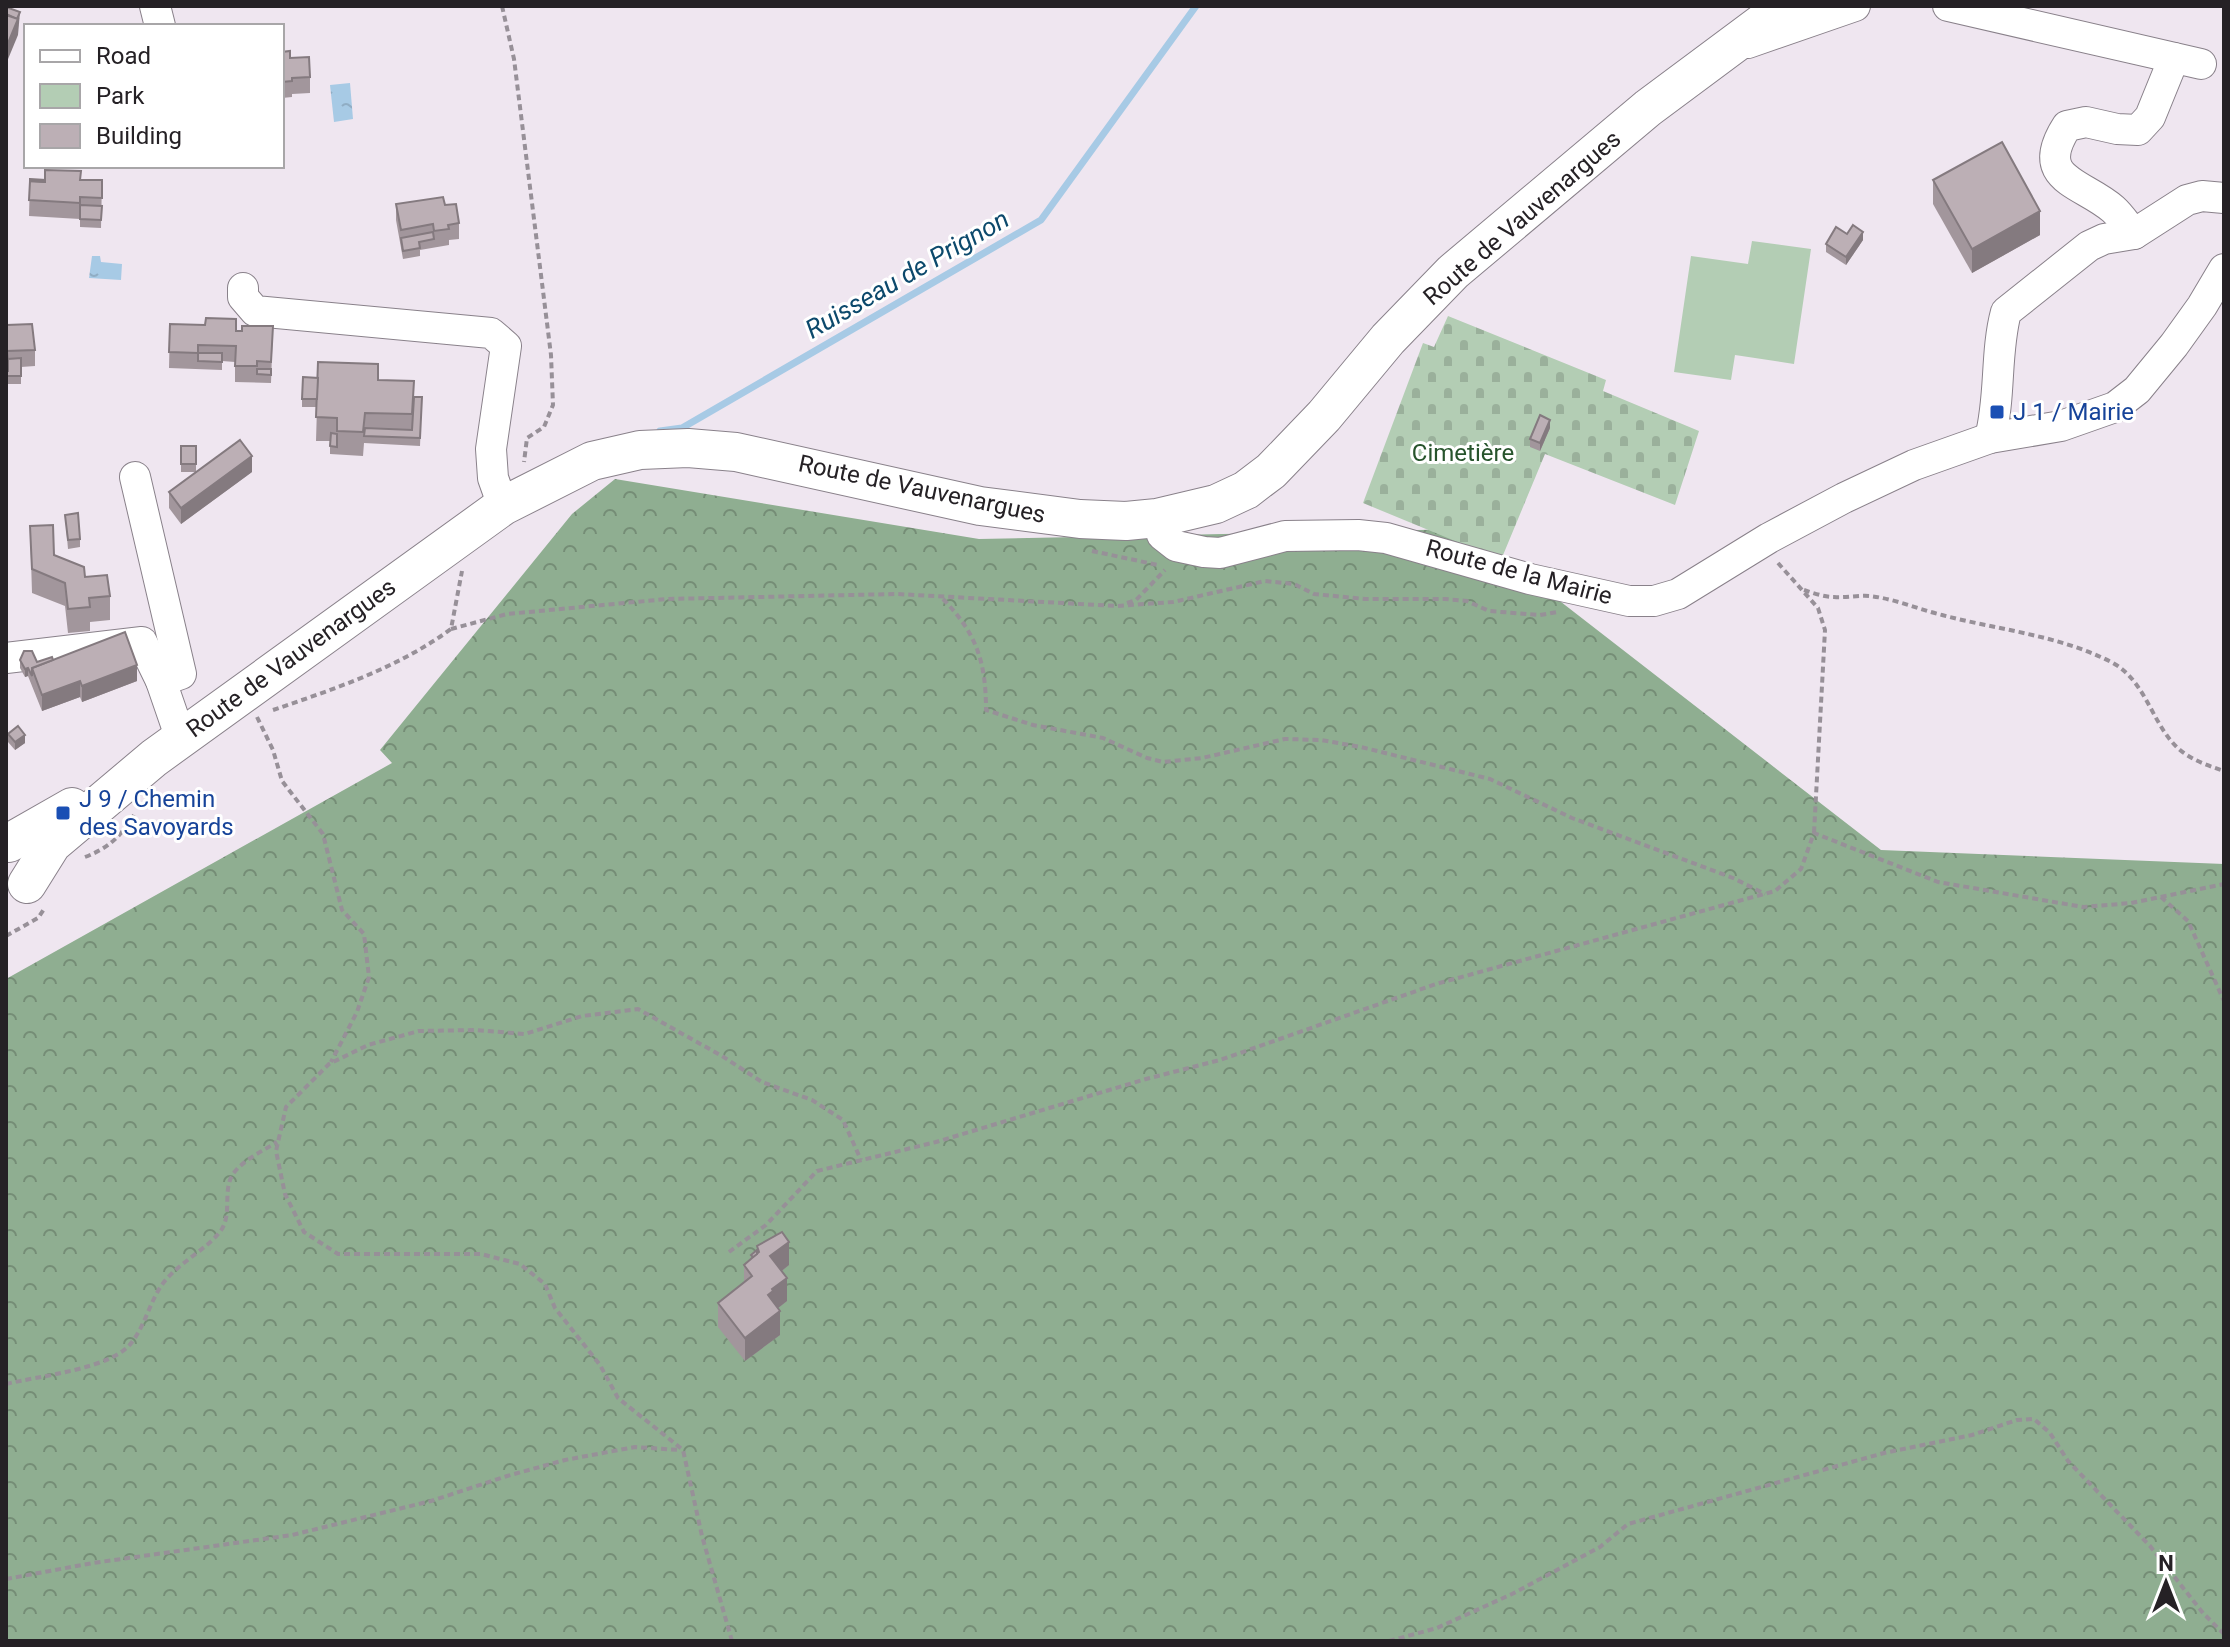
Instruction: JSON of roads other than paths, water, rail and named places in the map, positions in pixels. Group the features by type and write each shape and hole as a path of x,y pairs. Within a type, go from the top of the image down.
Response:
{"main road":[{"name":"Route de Vauvenargues","path":"16,896 52,844 167,748 516,499 592,461 640,450 688,448 736,452 789,461 980,506 1095,520 1173,515 1216,504 1246,490 1271,471 1324,416 1388,339 1453,272 1648,108 1785,6"},
{"name":"Route de Vauvenargues","path":"7,842 167,748"},
{"path":"7,842 24,860 28,872 16,896"}],"street":[{"path":"1710,61 1759,39 1855,6"},
{"path":"1948,6 2188,61 2138,130 2077,122 2067,126 2056,147 2055,157 2064,178 2112,208 2134,234"},
{"path":"1990,438 1997,412 2006,312 2089,246 2104,239 2134,234 2187,200 2202,196 2224,198"},
{"name":"Route de la Mairie","path":"1173,515 1162,535 1176,546 1204,552 1220,553 1285,536 1372,536 1471,560 1530,579 1629,601 1654,601 1678,594 1759,544 1914,465 1990,438 2061,426 2115,407 2137,390 2174,345 2224,269"},
{"path":"243,288 243,297 255,311 491,333 506,346 491,449 493,478 516,499"},
{"path":"135,477 181,674 161,681"},
{"path":"6,658 142,642 161,681 167,748"}],"water":[{"path":"350,83 353,119 334,122 330,85"},
{"path":"92,256 100,256 101,262 122,264 121,280 89,278"}],"waterway":[{"name":"Ruisseau de Prignon","path":"660,431 682,428 1041,220 1196,6"}],"place":[{"name":"J 1 / Mairie","path":"1997,412"},
{"name":"J 9 / Chemin des Savoyards","path":"63,813"}],"park label":[{"name":"Cimetière","path":"1463,453"}]}
